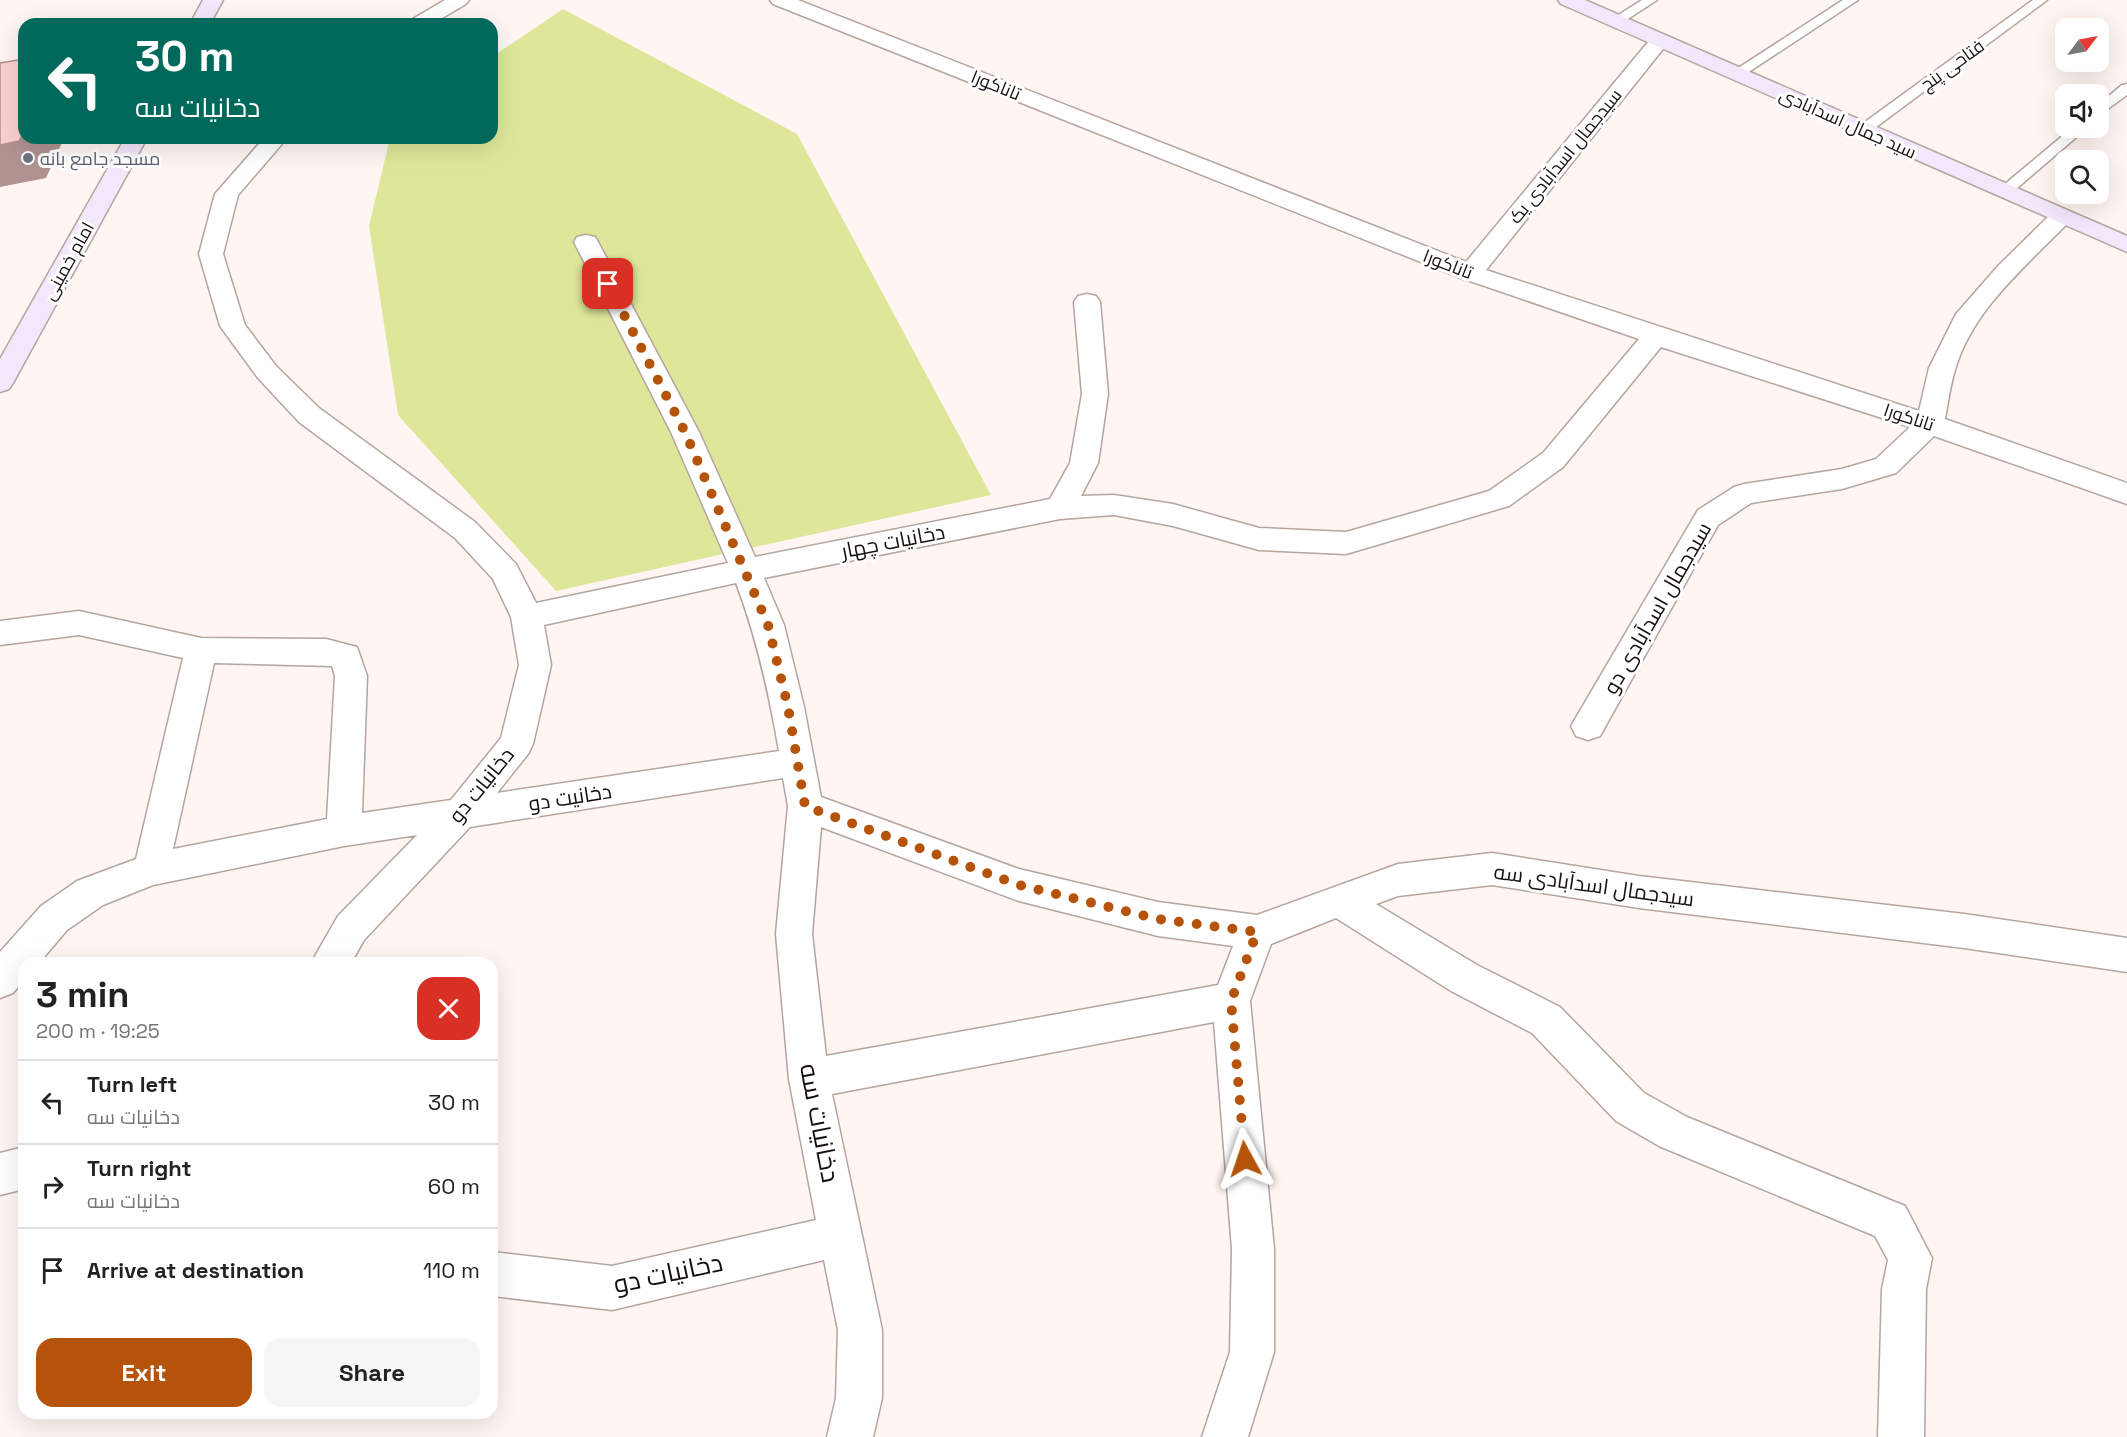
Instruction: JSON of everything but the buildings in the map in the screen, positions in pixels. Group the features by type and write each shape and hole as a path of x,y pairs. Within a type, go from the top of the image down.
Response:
{"main road":[{"path":"203,18 213,0"},
{"name":"سید جمال اسدآبادی","path":"1568,0 2127,245"},
{"name":"امام خمینی","path":"0,383 133,144"}],"street":[{"path":"428,18 459,0"},
{"name":"تاناکورا","path":"780,0 1470,273 1656,336 1930,424 2127,494"},
{"name":"سیدجمال اسدآبادی یک","path":"1470,273 1660,40"},
{"name":"دخانیات دو","path":"271,144 227,194 211,254 233,326 267,372 309,415 465,530 506,572 527,617 535,665 516,744 460,814 351,928 334,957"},
{"path":"1930,424 1942,368 1965,320 2008,270 2061,217"},
{"name":"دخانیات سه","path":"586,242 685,432 746,570 768,625 788,707 805,806 794,934 809,1079 860,1330 859,1398 850,1437"},
{"path":"1060,508 1084,463 1095,394 1087,302"},
{"name":"دخانیات چهار","path":"527,617 746,570 1060,508 1114,505 1173,515 1259,539 1346,543 1499,499 1553,460 1656,336"},
{"name":"سیدجمال اسدآبادی دو","path":"1588,726 1708,518 1744,494 1842,479 1886,466 1930,424"},
{"path":"0,633 79,623 201,650 326,652 346,656 351,676 344,831"},
{"path":"152,870 201,650"},
{"name":"دخانیت دو","path":"20,957 54,918 90,892 152,870 344,831 797,762"},
{"path":"805,806 1019,885 1158,919 1257,932 1231,1001 1253,1250 1252,1352 1225,1437"},
{"name":"سیدجمال اسدآبادی سه","path":"1257,932 1398,880 1492,869 1639,892 1964,931 2127,956"},
{"path":"1339,900 1464,978 1546,1020 1630,1107 1665,1127 1890,1221 1910,1257 1904,1289 1901,1437"},
{"name":"دخانیت دو","path":"0,980 18,959"},
{"path":"809,1079 1231,1001"},
{"path":"0,1174 18,1170"},
{"name":"دخانیات دو","path":"498,1275 612,1288 842,1235"}],"lane":[{"path":"1615,21 1651,0"},
{"path":"1736,74 1852,0"},
{"name":"فتاحی پنچ","path":"1863,130 2041,0"},
{"path":"2109,103 2127,88"},
{"path":"2004,192 2068,138"}],"green space":[{"path":"563,9 797,134 991,495 556,591 398,415 369,226 389,144 498,144 498,53"}],"place":[{"name":"مسجد جامع بانه","path":"28,158"}],"route":[{"path":"608,284 685,432 768,625 788,707 805,806 1019,885 1158,919 1257,932 1231,1001 1245,1159"}]}
